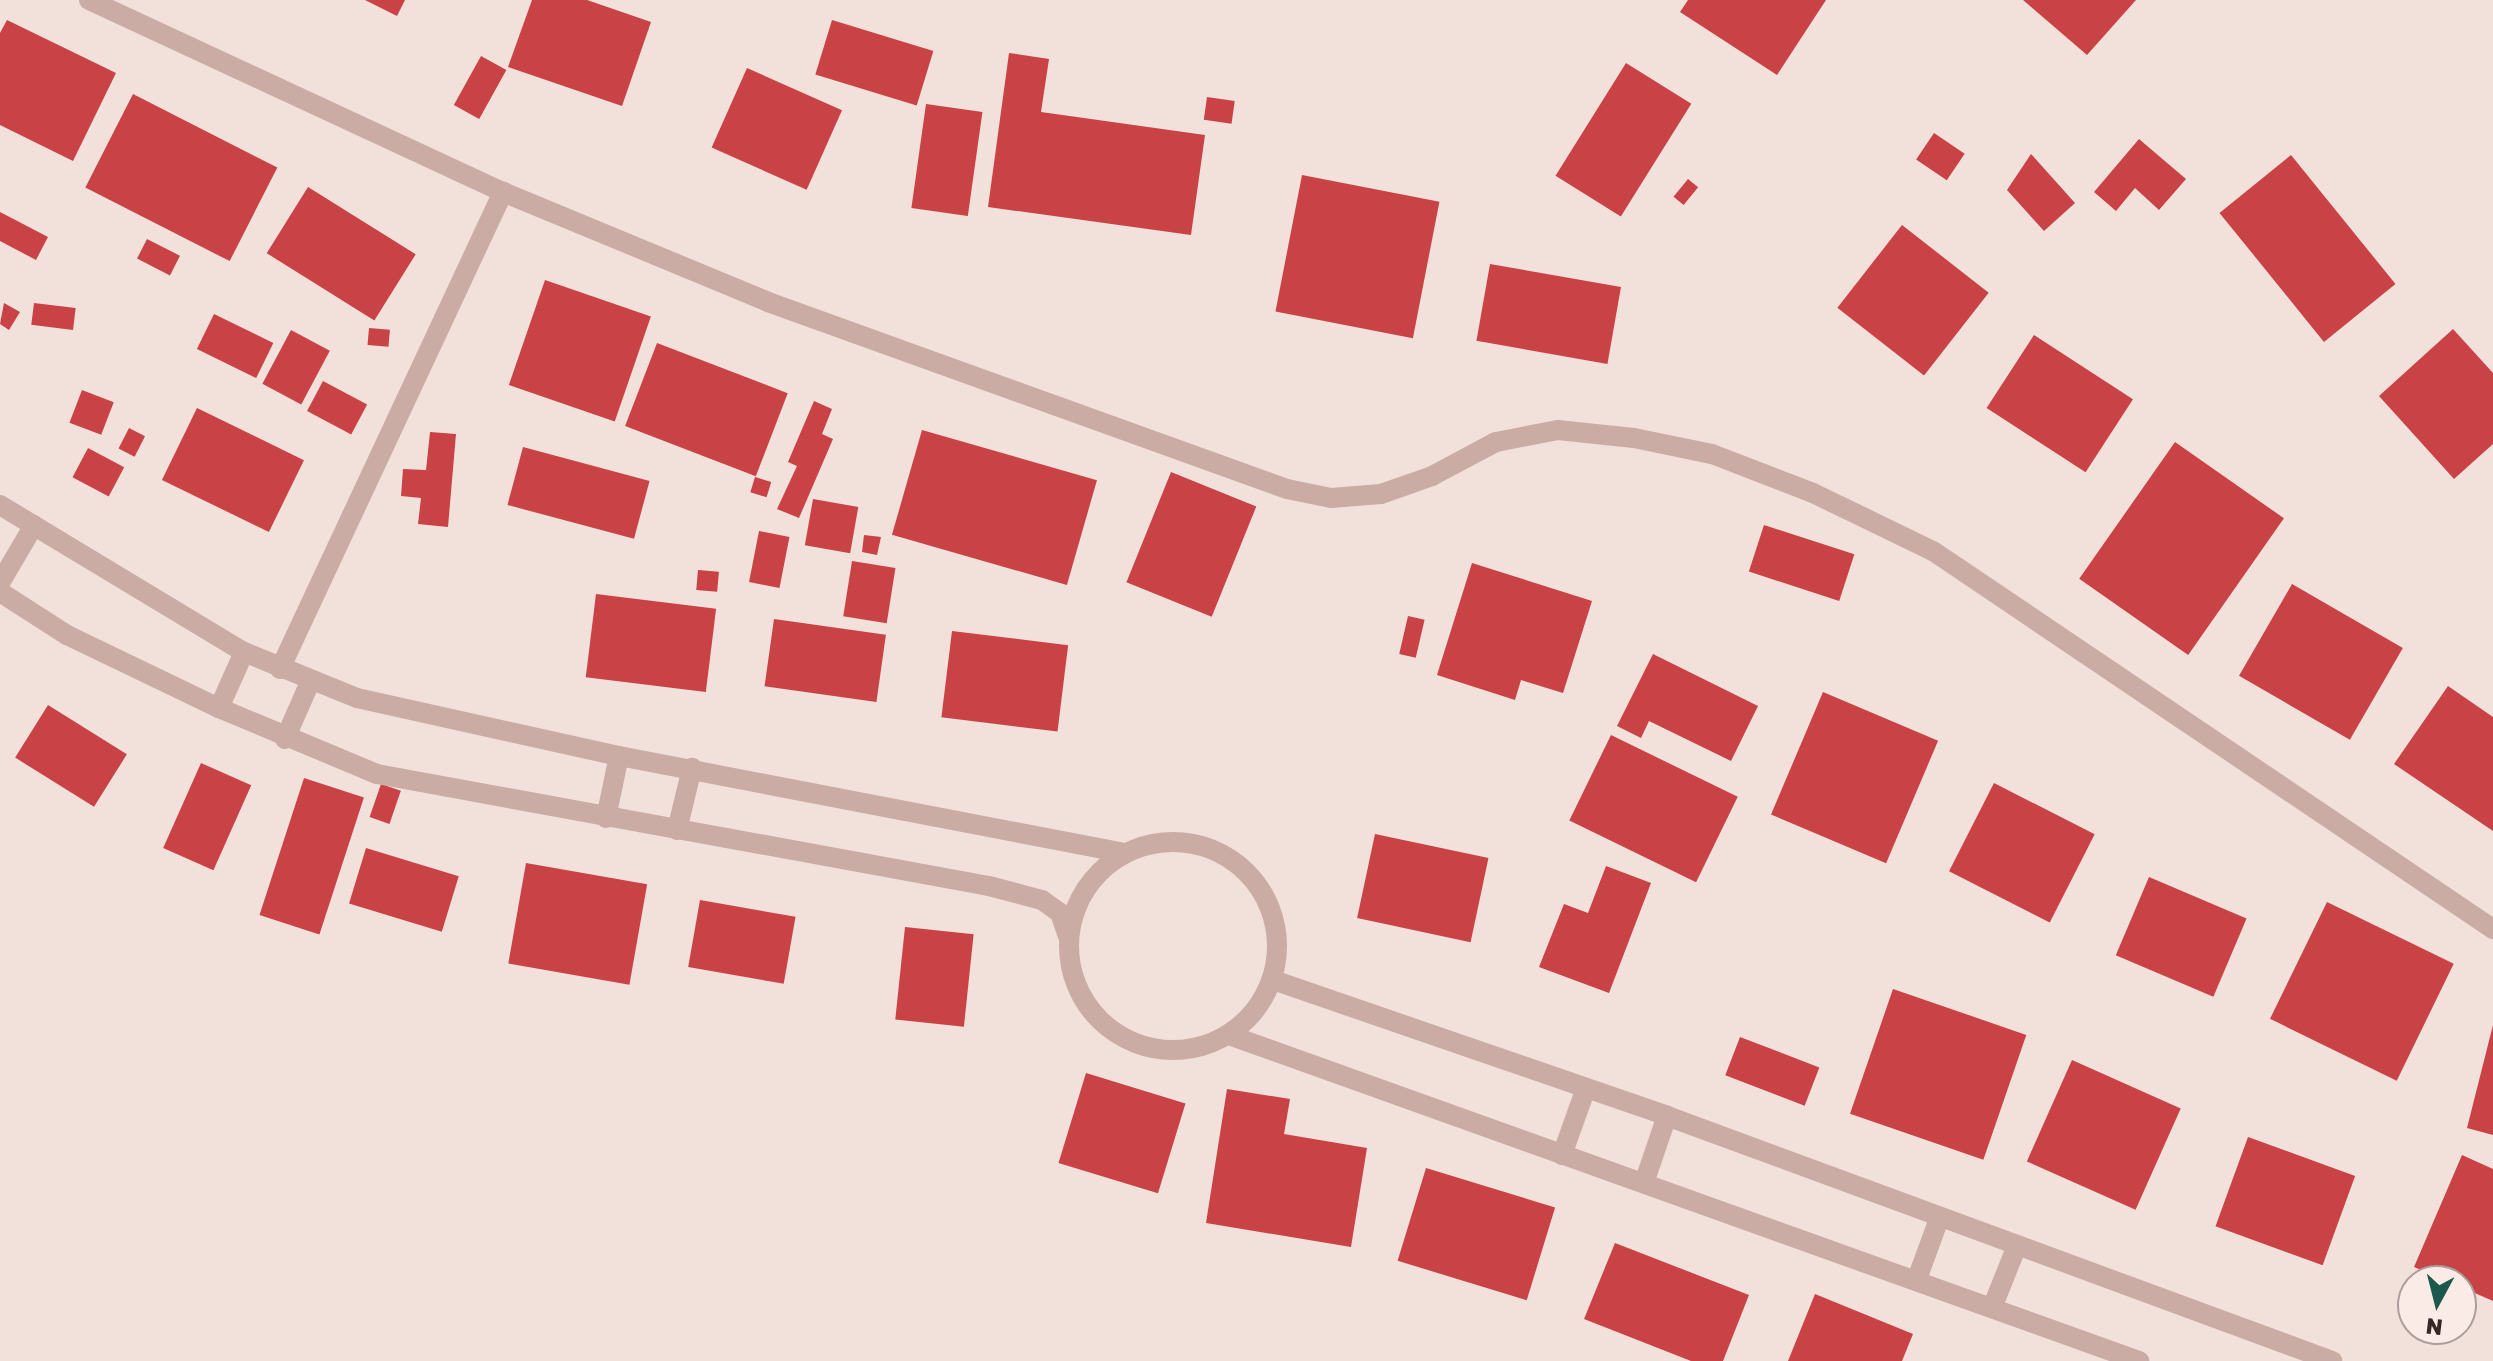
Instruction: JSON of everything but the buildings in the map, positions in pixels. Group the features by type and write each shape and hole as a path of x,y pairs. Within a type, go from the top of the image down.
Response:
{"street":[{"path":"89,0 503,192 768,302 1287,489 1331,498 1381,494 1432,476 1496,442 1558,430 1634,438 1712,454 1813,493 1933,551 2493,929"},
{"path":"280,669 503,192"},
{"path":"0,505 244,652 310,682 357,698 619,756 1124,853"},
{"path":"0,583 34,525"},
{"path":"0,592 67,635 285,739 377,774 1042,900 1060,913 1068,936 1071,969 1083,1000 1104,1025 1133,1043 1165,1050 1198,1048 1229,1035 1256,1011 1273,980 1278,944 1272,909 1253,879 1235,863 1193,843 1157,843 1124,853 1096,874 1077,903 1068,936"},
{"path":"219,708 244,652"},
{"path":"285,739 310,682"},
{"path":"606,818 619,756"},
{"path":"677,830 692,768"},
{"path":"1273,980 1667,1116 2016,1248 2332,1361"},
{"path":"1229,1035 2139,1361"},
{"path":"1562,1155 1586,1088"},
{"path":"1644,1183 1667,1116"},
{"path":"1917,1279 1939,1219"},
{"path":"1992,1308 2016,1248"}]}
